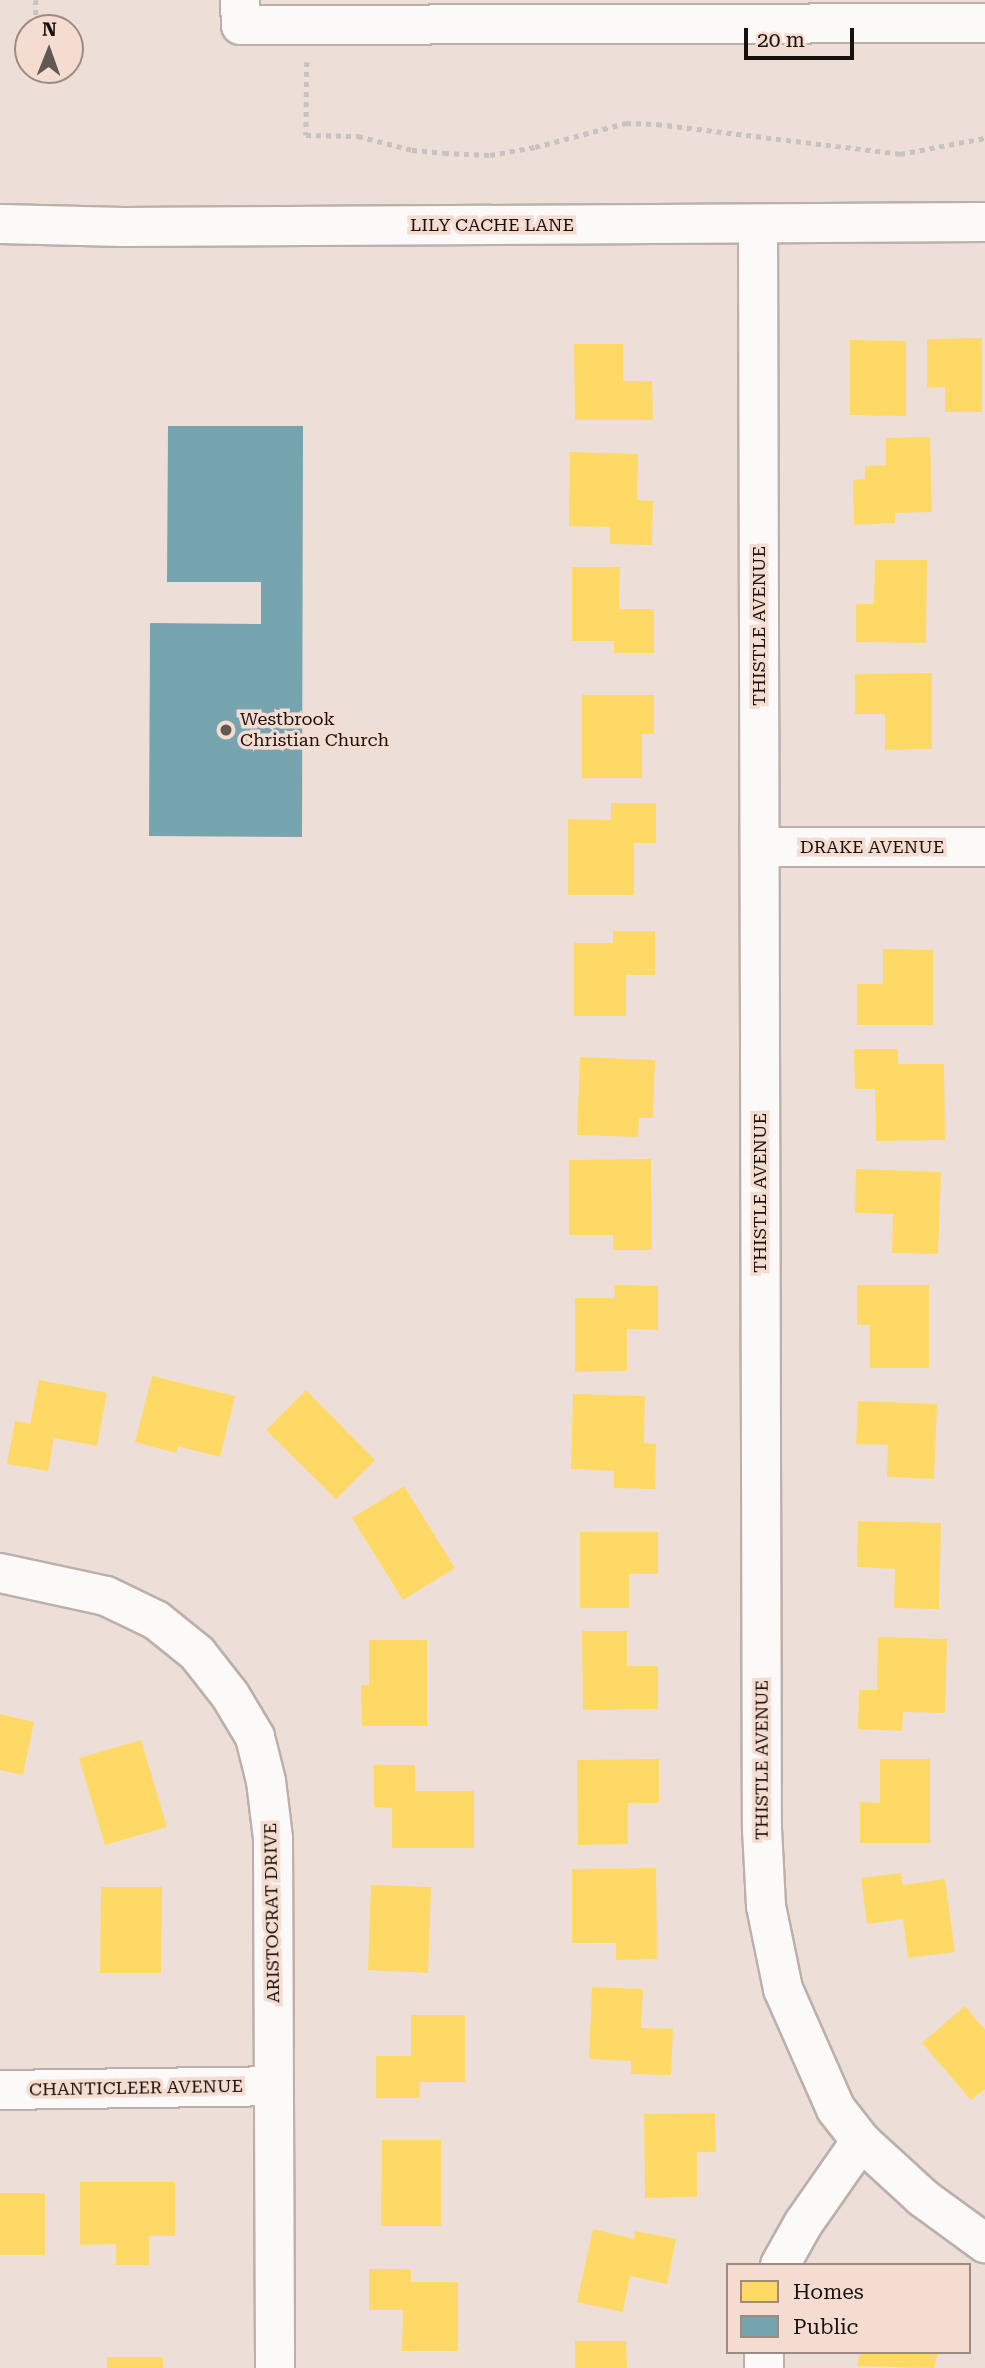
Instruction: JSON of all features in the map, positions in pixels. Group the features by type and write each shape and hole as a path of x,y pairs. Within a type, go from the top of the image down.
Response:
{"street":[{"path":"240,0 241,25 985,23"},
{"name":"LILY CACHE LANE","path":"0,224 123,226 985,222"},
{"name":"THISTLE AVENUE","path":"758,224 762,1816 766,1906 783,1989 836,2109 861,2141 923,2198 985,2243"},
{"name":"DRAKE AVENUE","path":"760,847 985,847"},
{"name":"ARISTOCRAT DRIVE","path":"0,1573 106,1596 156,1620 197,1653 230,1695 255,1737 266,1781 273,1838 275,2368"},
{"name":"CHANTICLEER AVENUE","path":"0,2090 273,2086"},
{"path":"781,2263 803,2224 861,2141"}],"path":[{"path":"307,60 306,135 358,136 412,150 490,155 535,148 626,123 657,124 900,154 985,138"}],"building: Homes":[{"path":"982,338 982,412 945,412 945,387 927,388 927,339"},
{"path":"850,340 906,341 906,416 850,415"},
{"path":"574,344 623,344 623,381 652,381 653,420 575,420"},
{"path":"930,437 932,512 895,513 895,523 854,525 853,480 865,479 865,466 886,465 886,438"},
{"path":"570,452 638,454 637,500 653,501 652,545 610,544 610,527 569,526"},
{"path":"875,560 927,560 926,643 856,642 856,604 874,604"},
{"path":"572,567 620,567 619,609 654,609 654,653 614,653 614,641 572,641"},
{"path":"932,673 932,749 885,750 885,714 855,714 855,674"},
{"path":"582,695 654,695 654,734 642,734 642,778 582,778"},
{"path":"611,803 656,803 656,843 634,843 634,895 568,895 568,819 611,820"},
{"path":"613,931 655,931 655,975 626,975 626,1016 574,1016 574,943 613,943"},
{"path":"883,949 933,950 933,1025 857,1025 857,984 883,984"},
{"path":"854,1049 898,1049 898,1064 944,1064 945,1140 876,1141 875,1089 855,1089"},
{"path":"580,1057 655,1060 653,1118 639,1118 638,1137 577,1135"},
{"path":"651,1159 652,1250 613,1250 613,1235 569,1235 569,1160"},
{"path":"856,1169 941,1172 938,1254 892,1253 893,1214 855,1213"},
{"path":"614,1285 658,1286 658,1330 627,1329 627,1371 575,1372 575,1298 615,1298"},
{"path":"857,1285 929,1285 929,1368 870,1368 870,1325 857,1325"},
{"path":"152,1376 235,1396 220,1457 178,1446 176,1453 135,1442"},
{"path":"39,1380 107,1393 97,1446 54,1438 48,1471 7,1464 15,1421 30,1424"},
{"path":"306,1390 375,1460 336,1499 266,1430"},
{"path":"573,1394 645,1396 644,1443 656,1444 655,1489 614,1488 614,1471 571,1469"},
{"path":"858,1401 937,1404 934,1479 887,1477 888,1445 856,1444"},
{"path":"404,1486 455,1568 403,1600 352,1518"},
{"path":"858,1521 941,1523 939,1609 894,1608 895,1569 857,1567"},
{"path":"580,1532 658,1532 658,1574 629,1574 629,1608 580,1608"},
{"path":"582,1631 627,1631 627,1666 658,1666 658,1709 583,1710"},
{"path":"878,1637 947,1639 945,1713 903,1712 902,1731 858,1729 859,1690 877,1690"},
{"path":"369,1640 427,1640 427,1726 362,1726 361,1685 369,1685"},
{"path":"0,1714 34,1722 23,1775 0,1770"},
{"path":"141,1740 167,1827 105,1845 79,1758"},
{"path":"659,1759 659,1803 628,1803 628,1844 578,1845 577,1760"},
{"path":"880,1759 930,1759 930,1843 860,1843 860,1802 880,1803"},
{"path":"374,1765 415,1765 415,1791 474,1791 474,1848 392,1848 392,1808 374,1807"},
{"path":"656,1868 657,1959 616,1960 616,1943 572,1943 572,1869"},
{"path":"901,1873 903,1885 945,1879 955,1952 908,1958 903,1919 867,1924 861,1878"},
{"path":"371,1885 431,1887 428,1973 368,1970"},
{"path":"101,1887 162,1887 161,1973 100,1973"},
{"path":"592,1987 643,1989 641,2028 673,2029 671,2075 631,2074 631,2061 589,2059"},
{"path":"965,2006 985,2030 985,2089 971,2100 922,2043"},
{"path":"411,2015 465,2015 465,2082 420,2082 420,2098 376,2098 376,2056 411,2056"},
{"path":"715,2113 716,2152 697,2152 697,2197 645,2198 644,2114"},
{"path":"382,2140 441,2140 441,2226 381,2226"},
{"path":"80,2182 175,2182 175,2236 149,2236 149,2265 116,2265 116,2244 80,2245"},
{"path":"0,2193 45,2193 45,2255 0,2255"},
{"path":"593,2229 634,2239 635,2231 676,2239 667,2284 630,2276 623,2312 577,2302"},
{"path":"369,2269 411,2269 411,2282 458,2282 458,2351 402,2351 403,2310 369,2310"},
{"path":"575,2341 626,2341 627,2368 575,2368"},
{"path":"860,2354 938,2354 934,2368 857,2366"},
{"path":"107,2357 163,2357 163,2368 107,2368"}],"building: Public":[{"name":"Westbrook Christian Church","path":"168,426 303,426 302,837 149,836 150,623 261,624 261,582 167,582"}],"place":[{"name":"Westbrook Christian Church","path":"226,730"}]}
